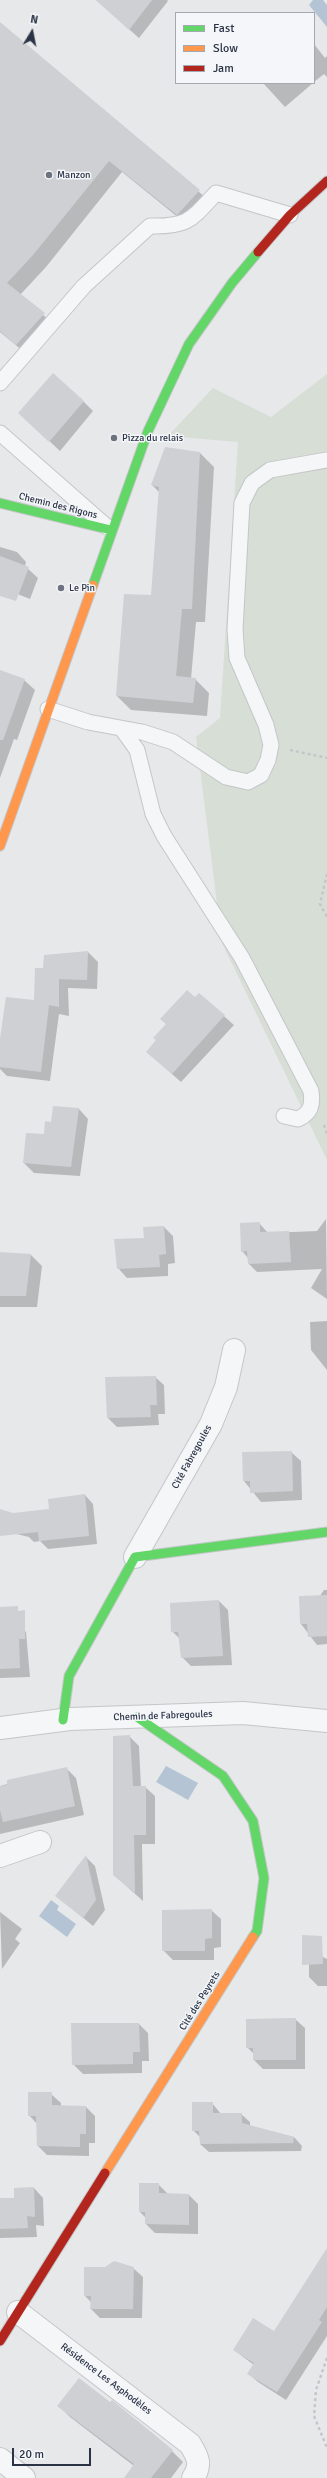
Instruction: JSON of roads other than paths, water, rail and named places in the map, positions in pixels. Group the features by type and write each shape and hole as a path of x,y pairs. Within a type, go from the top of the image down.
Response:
{"street":[{"path":"0,846 111,530 148,431 188,344 232,283 290,215 327,181"},
{"name":"Chemin des Rigons","path":"0,503 111,530"},
{"name":"Cité Fabregoules","path":"63,1720 69,1676 211,1424 226,1387 234,1350"},
{"path":"135,1557 327,1532"},
{"name":"Chemin de Fabregoules","path":"0,1728 63,1720 243,1713 327,1721"},
{"name":"Cité des Peyrets","path":"18,2312 257,1931 264,1878 253,1821 223,1776 137,1717"},
{"path":"0,1856 40,1842"},
{"path":"0,2341 18,2312"},
{"name":"Résidence Les Asphodèles","path":"18,2312 190,2444 199,2458 198,2470 193,2478"},
{"path":"0,2459 24,2478"}],"lane":[{"path":"0,383 84,286 150,226 174,227 193,217 216,193 290,215"},
{"path":"0,434 111,530"},
{"path":"48,709 88,722 142,732 173,742 226,777 248,782 261,775 268,760 271,745 266,725 237,658 235,629 242,503 252,483 270,470 327,460"},
{"path":"122,729 137,750 153,814 164,836 242,958 311,1091 313,1101 310,1111 298,1118 284,1116"}],"water":[{"path":"313,0 323,0 327,5 327,27 315,12 309,5"},
{"path":"166,1766 198,1783 188,1800 156,1782"},
{"path":"51,1900 59,1906 57,1910 76,1924 67,1937 39,1916"}],"place":[{"name":"Manzon","path":"49,175"},
{"name":"Pizza du relais","path":"114,438"},
{"name":"Le Pin","path":"61,588"}]}
